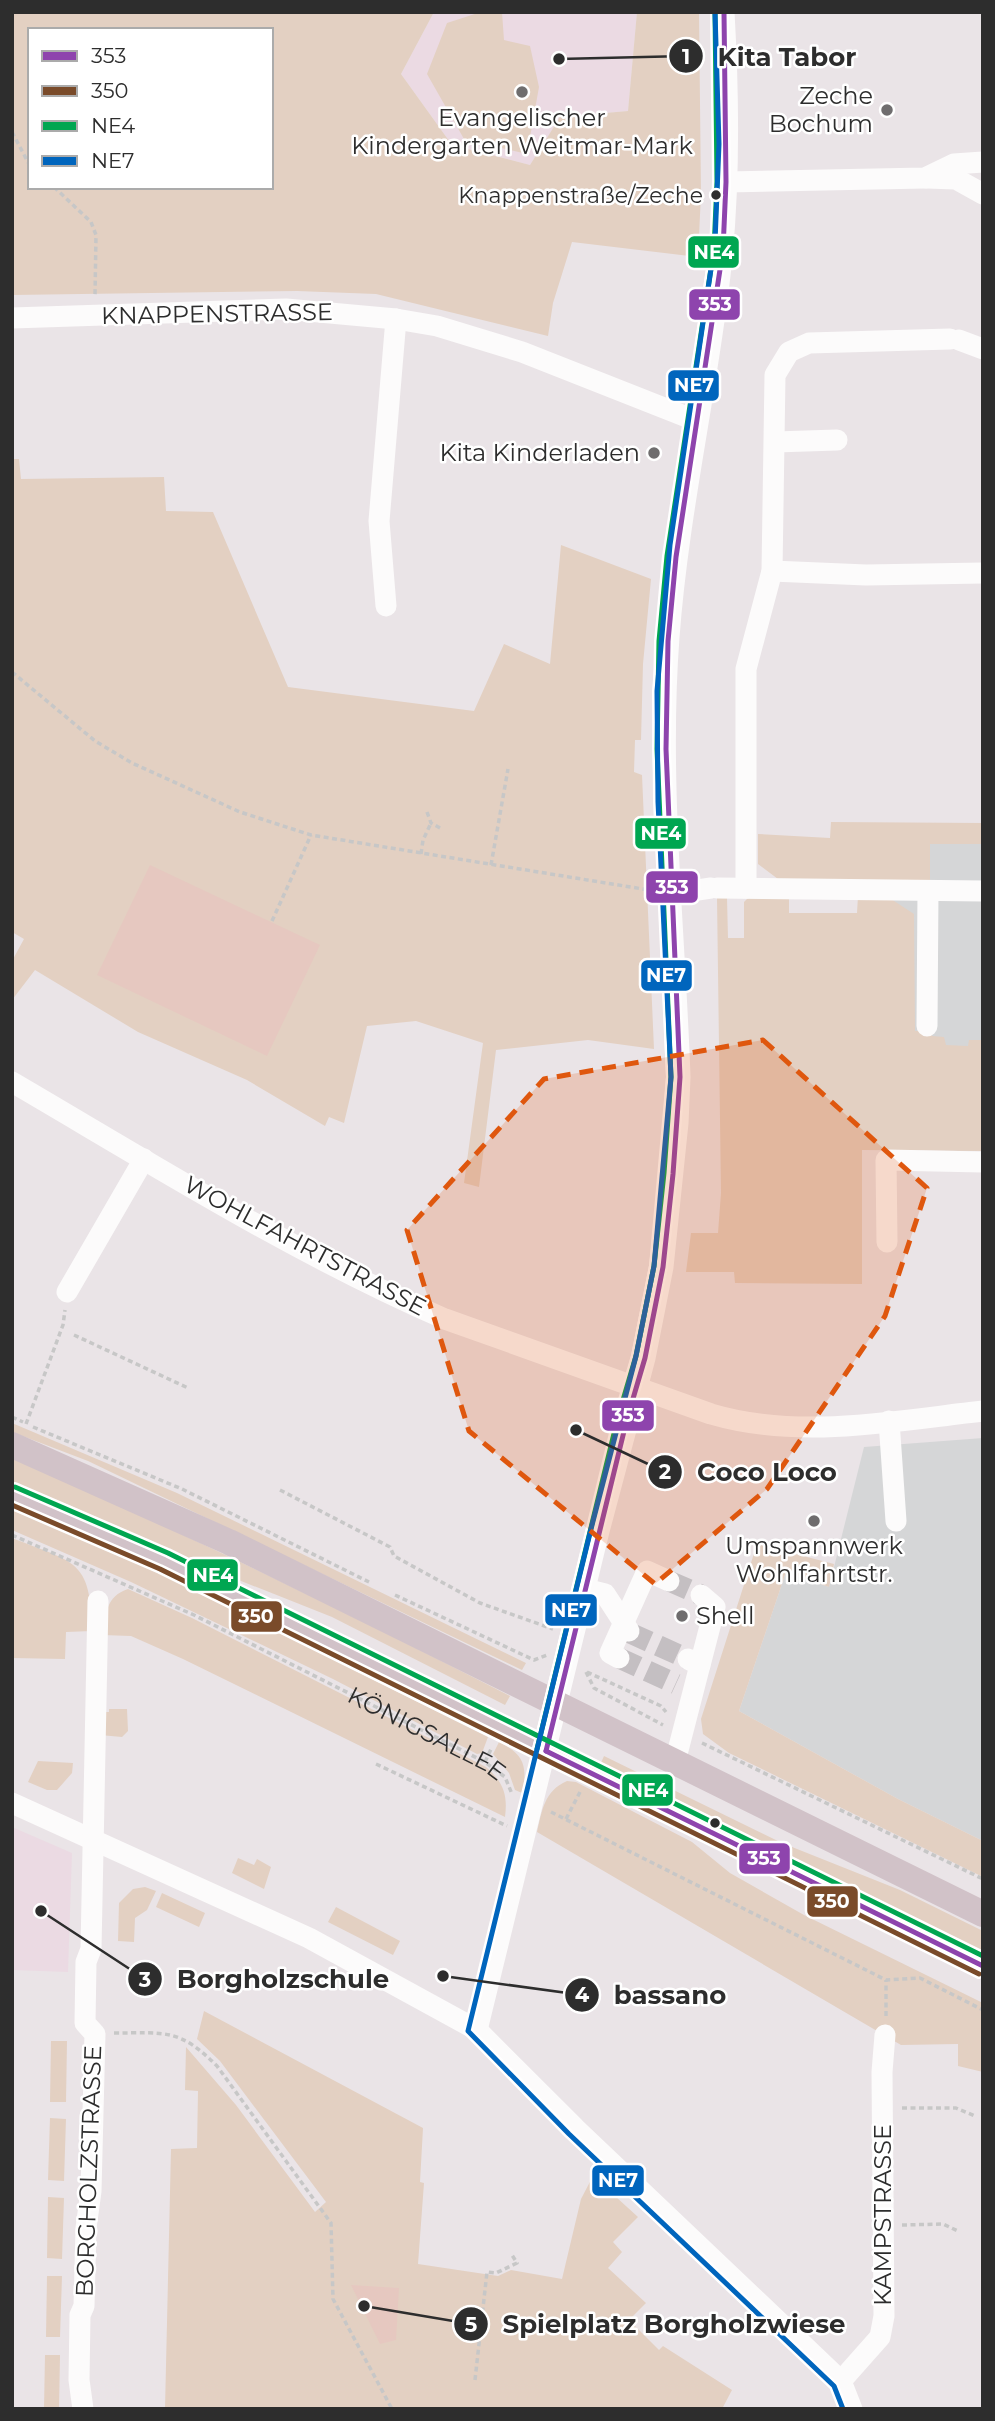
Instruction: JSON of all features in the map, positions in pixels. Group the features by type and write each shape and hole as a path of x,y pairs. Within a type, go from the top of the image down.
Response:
{"main road":[{"path":"19,1434 229,1542 983,1914"},
{"name":"KÖNIGSALLEE","path":"12,1495 164,1561 983,1966"}],"street":[{"path":"477,2030 637,1387 663,1267 680,1077 666,748 668,640 676,557 720,280 726,182 724,12"},
{"path":"925,178 954,164 983,162"},
{"path":"726,182 956,179 983,194"},
{"name":"KNAPPENSTRASSE","path":"12,318 286,309 397,319 437,326 522,352 697,421"},
{"path":"386,606 379,521 397,319"},
{"path":"746,888 746,669 772,571 775,375 789,352 809,343 954,340 983,349"},
{"path":"775,442 837,440"},
{"path":"772,571 866,575 983,573"},
{"path":"671,894 714,888 983,891"},
{"path":"927,1026 928,891"},
{"name":"WOHLFAHRTSTRASSE","path":"12,1082 282,1239 403,1300 471,1328 748,1425 808,1428 983,1411"},
{"path":"67,1292 144,1159"},
{"path":"887,1242 886,1160 983,1162"},
{"path":"889,1420 897,1521"},
{"path":"619,1658 610,1653 627,1628 648,1571 669,1581"},
{"path":"585,1589 605,1594 627,1628"},
{"path":"675,1762 682,1734 685,1688 715,1606 701,1595"},
{"name":"BORGHOLZSTRASSE","path":"83,2409 79,2381 80,2315 84,2305 86,2228 91,2191 95,2034 85,2023 95,1840 98,1601"},
{"path":"12,1803 309,1938 477,2030 575,2128 841,2381 852,2409"},
{"name":"KAMPSTRASSE","path":"841,2381 880,2337 884,2316 885,2035"}],"path":[{"path":"12,132 28,162"},
{"path":"56,189 91,222 96,235 94,316"},
{"path":"12,672 95,741 132,763 240,812 311,835 671,894"},
{"path":"491,865 508,769"},
{"path":"427,812 431,823 442,830"},
{"path":"421,854 423,840 431,823"},
{"path":"272,921 311,835"},
{"path":"19,1434 63,1325 67,1292"},
{"path":"74,1335 188,1388"},
{"path":"280,1490 390,1547 394,1556 480,1603 556,1630"},
{"name":"KÖNIGSALLEE","path":"12,1535 194,1615 485,1762 505,1777 512,1794 886,1980 920,1978 983,2010"},
{"path":"534,1660 548,1655 661,1706 682,1734"},
{"path":"587,1672 594,1688 682,1734 983,1879"},
{"path":"376,1765 525,1835"},
{"path":"885,2035 886,1980"},
{"path":"95,2034 181,2036 195,2044 217,2066 331,2223 332,2300 392,2409"},
{"path":"883,2107 956,2108 975,2116"},
{"path":"885,2225 943,2224 958,2231"},
{"path":"475,2380 487,2273 496,2273 517,2263 512,2255"}],"highlighted area":[{"path":"763,1040 927,1188 885,1316 767,1489 655,1584 469,1431 407,1230 544,1079"}],"shaded area":[{"path":"12,12 434,12 401,74 452,145 530,165 560,117 628,111 637,12 699,12 701,194 698,257 572,242 553,303 548,336 376,294 297,291 12,295"},
{"name":"Evangelischer Kindergarten Weitmar-Mark","path":"434,12 637,12 628,111 560,117 530,165 452,145 401,74"},
{"path":"481,12 502,12 504,40 530,46 539,87 527,154 464,139 427,74 447,23"},
{"path":"12,459 19,459 21,479 164,477 166,511 213,512 288,687 474,711 504,644 550,664 561,545 651,579 643,664 641,740 635,740 634,772 642,775 654,1049 588,1040 496,1050 479,1187 464,1183 483,1043 416,1021 367,1026 344,1123 329,1117 325,1126 247,1080 138,1032 35,970 12,1000 12,961 24,939 12,932"},
{"path":"831,822 983,823 983,844 930,844 930,883 782,882 758,864 758,834 830,838"},
{"path":"857,823 983,823 983,1151 862,1148"},
{"path":"150,865 320,945 267,1056 97,975"},
{"path":"858,896 888,897 914,914 915,1031 931,1031 932,1036 944,1037 946,1045 968,1046 969,1040 983,1040 983,1151 862,1150 862,1284 735,1283 734,1272 686,1272 691,1233 718,1233 721,1193 717,898 727,898 728,938 744,938 744,902 748,898 789,899 789,913 857,913"},
{"path":"12,1423 177,1493 526,1663 522,1670 88,1461 12,1432"},
{"path":"983,1438 983,1841 898,1799 739,1711 786,1572 829,1587 864,1447"},
{"path":"12,1458 263,1573 510,1696 505,1705 332,1617 226,1575 71,1506 12,1483"},
{"path":"12,1508 141,1564 488,1737 482,1753 477,1754 333,1679 131,1582 12,1530"},
{"path":"12,1538 64,1559 83,1576 91,1607 92,1631 66,1632 65,1659 12,1658"},
{"path":"757,1544 834,1564 829,1587 786,1572 739,1711 898,1799 983,1841 983,1877 729,1753 703,1734 701,1719"},
{"path":"128,1589 192,1618 486,1767 503,1789 505,1817 183,1659 131,1636 102,1635 111,1601"},
{"path":"109,1709 127,1709 128,1731 122,1737 100,1735 101,1712 109,1712"},
{"path":"499,1742 514,1751 522,1762 522,1793 515,1790 509,1773 493,1754"},
{"path":"604,1756 782,1843 900,1890 983,1931 983,1955 600,1765"},
{"path":"38,1761 73,1763 72,1773 57,1790 47,1790 28,1782"},
{"path":"567,1781 576,1782 692,1842 730,1873 804,1915 983,2003 983,2072 958,2066 958,2044 901,2045 537,1832 549,1796"},
{"path":"12,1827 72,1853 68,1972 12,1970"},
{"path":"238,1858 254,1865 257,1859 271,1867 264,1889 232,1873"},
{"path":"145,1887 156,1891 147,1910 135,1918 134,1942 118,1941 119,1903 133,1889"},
{"path":"162,1893 205,1913 199,1927 156,1907"},
{"path":"336,1907 400,1941 393,1955 328,1922"},
{"path":"204,2011 423,2128 420,2182 424,2183 418,2264 498,2276 511,2270 562,2279 581,2199 593,2176 638,2217 613,2242 622,2252 608,2268 646,2303 629,2320 659,2350 663,2346 732,2390 722,2409 165,2409 171,2149 197,2148 198,2091 185,2090 186,2047 236,2105 315,2212 326,2202 220,2061 197,2039"},
{"path":"51,2041 67,2041 66,2102 50,2102"},
{"path":"50,2118 66,2119 64,2181 48,2180"},
{"path":"48,2197 64,2198 62,2259 47,2258"},
{"path":"47,2276 62,2276 60,2337 46,2337"},
{"path":"351,2285 399,2288 396,2340 380,2344"},
{"path":"45,2355 60,2355 59,2409 44,2409"}],"tunnel":[{"path":"669,1581 701,1595"},
{"path":"630,1633 688,1659"},
{"path":"619,1658 676,1684"}],"transit line":[{"name":"NE4","path":"537,1749 618,1417 636,1356 654,1266 664,1173 671,1077 657,749 659,641 667,556 714,249 717,182 715,12"},
{"name":"NE7","path":"715,12 719,144 715,242 670,545 657,691 658,802 671,1077 654,1266 636,1356 468,2031 569,2134 834,2386 843,2409"},
{"name":"353","path":"546,1751 627,1419 645,1358 663,1267 673,1174 680,1077 666,749 668,641 676,557 723,250 726,182 724,12"},
{"name":"NE4","path":"15,1487 168,1553 983,1956"},
{"name":"350","path":"12,1505 160,1569 979,1974"},
{"name":"353","path":"546,1751 983,1966"}],"place":[{"name":"Kita Tabor","path":"559,59"},
{"name":"Evangelischer Kindergarten Weitmar-Mark","path":"522,92"},
{"name":"Zeche Bochum","path":"887,110"},
{"name":"Knappenstraße/Zeche","path":"716,195"},
{"name":"Kita Kinderladen","path":"654,453"},
{"name":"Coco Loco","path":"576,1430"},
{"name":"Umspannwerk Wohlfahrtstr.","path":"814,1521"},
{"name":"Shell","path":"682,1616"},
{"name":"Borgholzschule","path":"41,1911"},
{"name":"bassano","path":"443,1976"},
{"name":"Spielplatz Borgholzwiese","path":"364,2306"}]}
